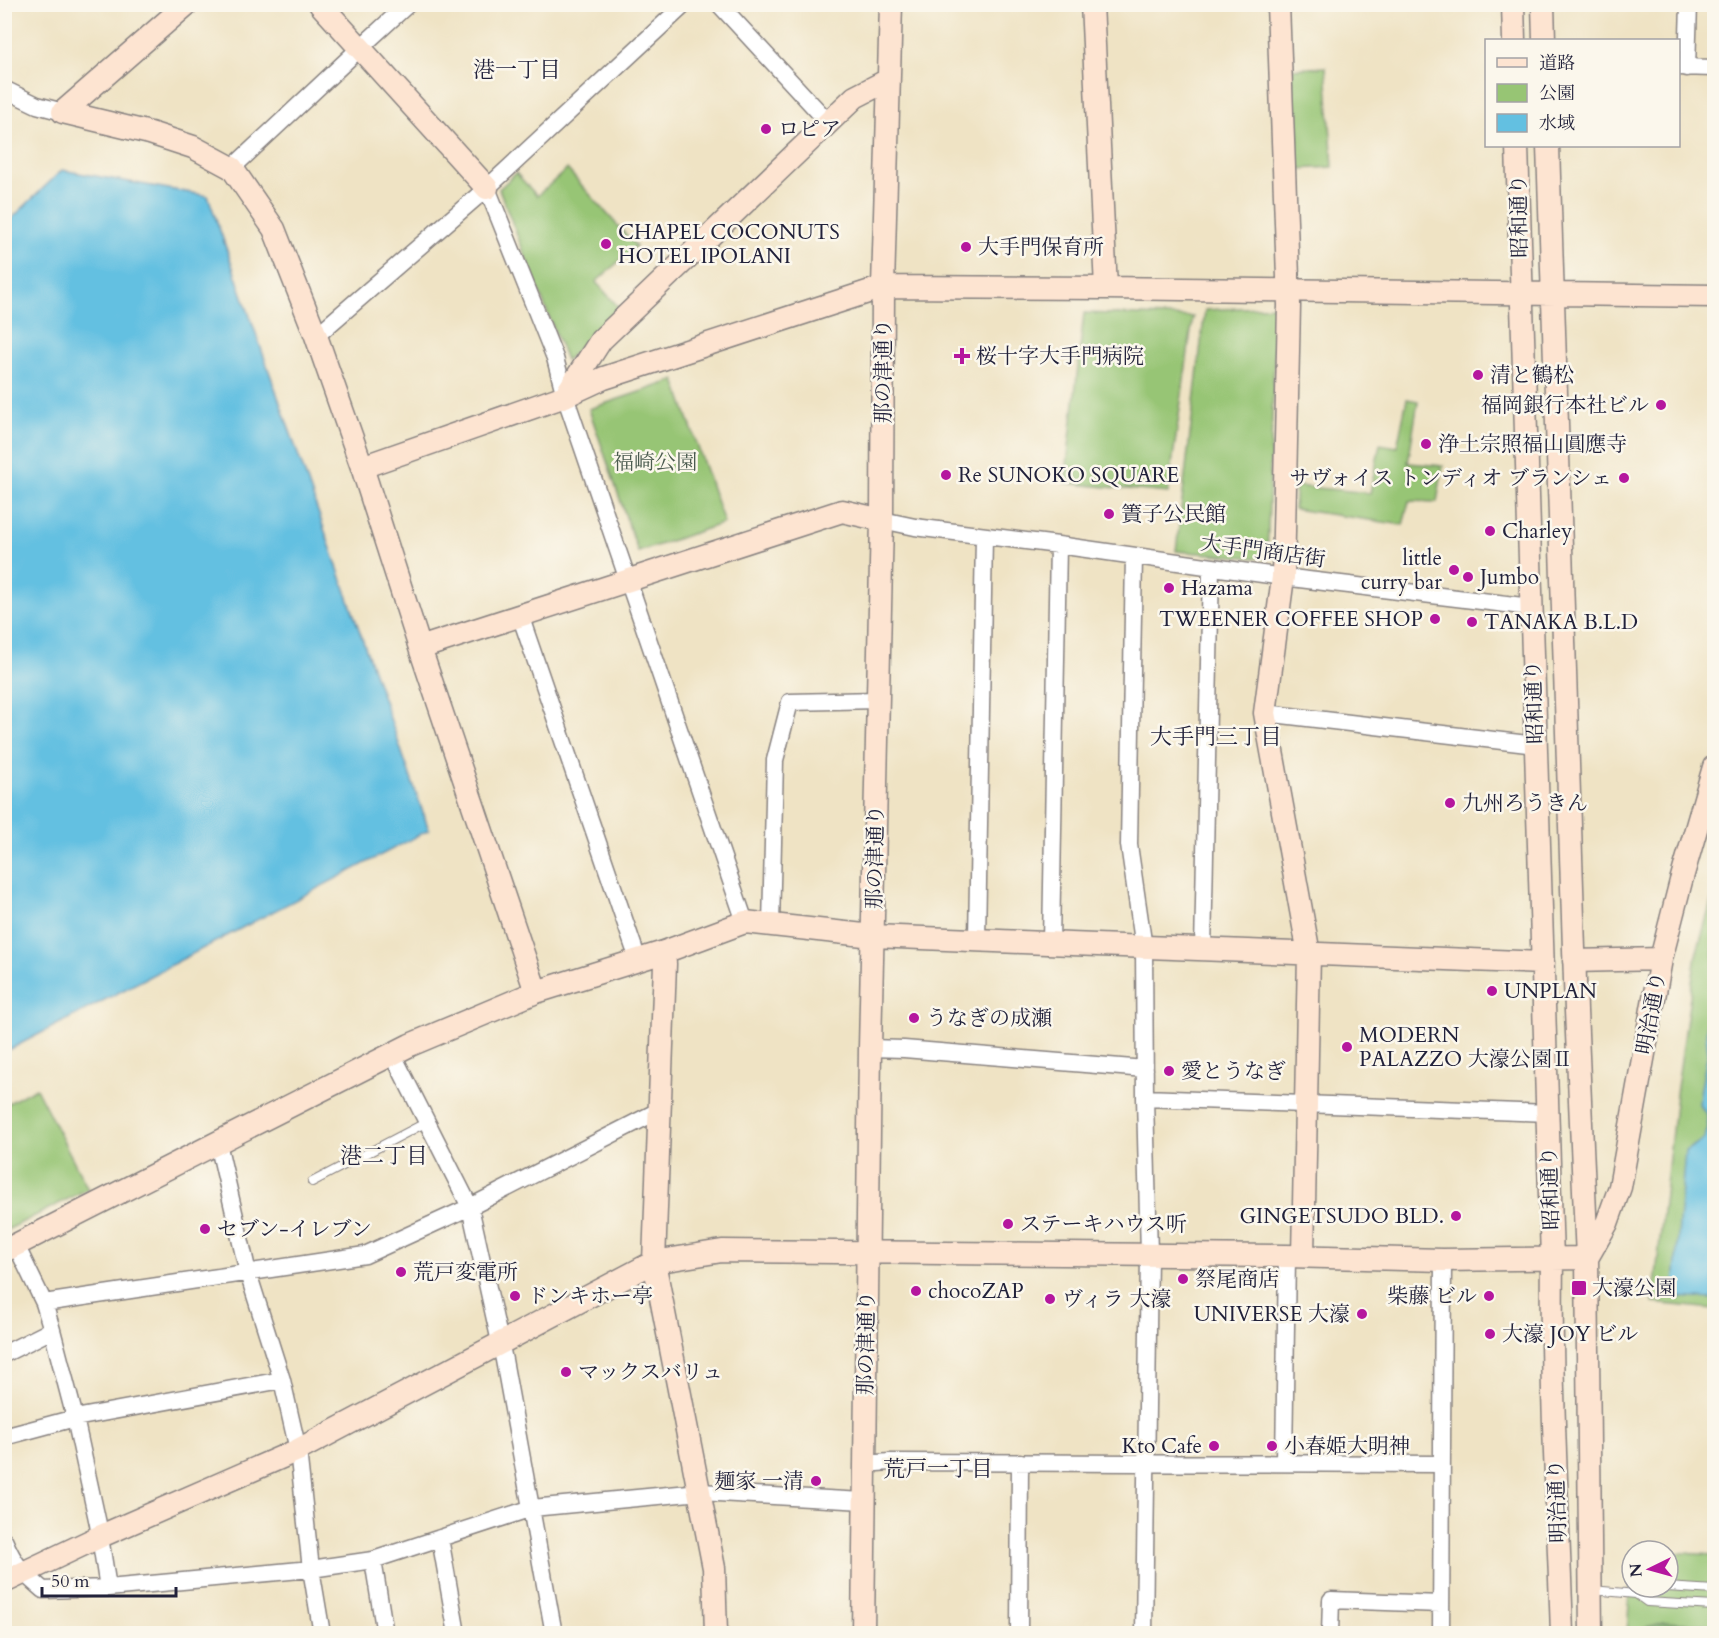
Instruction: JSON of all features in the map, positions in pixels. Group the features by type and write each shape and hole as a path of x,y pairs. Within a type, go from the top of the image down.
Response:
{"street":[{"path":"63,112 187,4"},
{"path":"320,4 441,135 486,188 555,358 565,396 745,922"},
{"path":"232,168 408,4"},
{"path":"316,336 486,188 685,4"},
{"path":"719,4 828,122"},
{"name":"那の津通り","path":"863,1634 870,1048 882,520 883,287 891,4"},
{"path":"1092,4 1106,288"},
{"path":"1278,4 1290,291 1283,577 1265,713 1309,954 1307,1104 1295,1256 1284,1462"},
{"path":"1513,4 1514,39"},
{"path":"1543,4 1544,39"},
{"path":"1689,4 1683,68 1714,68"},
{"path":"565,396 601,340 855,97 888,80"},
{"path":"4,89 37,105 150,133 193,147 232,168 274,229 316,336 362,466 420,648 536,992"},
{"name":"昭和通り","path":"1517,147 1552,1259"},
{"name":"昭和通り","path":"1548,147 1574,961 1587,1258"},
{"path":"362,466 565,396 603,378 883,287 1714,296"},
{"path":"420,648 842,511 882,520"},
{"name":"大手門商店街","path":"882,520 915,527 1283,577 1531,608"},
{"path":"977,939 984,536"},
{"path":"1051,943 1058,545"},
{"path":"1134,556 1129,845 1144,948 1149,1254 1144,1634"},
{"path":"1203,950 1211,567"},
{"path":"520,615 634,948"},
{"path":"771,925 775,760 790,702 878,700"},
{"path":"1265,713 1536,745"},
{"name":"明治通り","path":"1591,1634 1587,1258 1607,1223 1620,1187 1661,959 1714,767"},
{"path":"108,1588 101,1536 75,1418 52,1330 44,1303 10,1248 410,1045 536,992 663,952 745,922 873,936 1542,963"},
{"path":"663,952 665,964 654,1262 714,1568 716,1634"},
{"path":"1574,961 1661,959"},
{"path":"870,1048 1145,1070"},
{"path":"393,1055 470,1207 501,1344 554,1634"},
{"path":"1145,1098 1548,1113"},
{"path":"44,1303 365,1255 470,1207 658,1111"},
{"path":"218,1143 248,1273 282,1380 298,1450 311,1569 322,1634"},
{"path":"14,1578 101,1536 298,1450 654,1262 722,1251 1149,1254 1443,1260 1587,1258"},
{"name":"明治通り","path":"1552,1259 1562,1634"},
{"path":"1441,1634 1443,1260"},
{"path":"4,1354 52,1330"},
{"path":"4,1437 75,1418 282,1380"},
{"path":"864,1464 890,1462 1442,1464"},
{"path":"1019,1634 1020,1462"},
{"path":"14,1578 43,1590 108,1588 311,1569 373,1560 532,1508 700,1492 864,1501"},
{"path":"440,1538 457,1634"},
{"path":"4,1540 12,1559 14,1578"},
{"path":"373,1560 385,1634"},
{"path":"1330,1634 1331,1600 1442,1604"}],"lane":[{"path":"312,1182 427,1122"},
{"path":"1680,1588 1714,1590"},
{"path":"1592,1590 1620,1593"},
{"path":"1643,1599 1647,1602 1714,1606"}],"green space":[{"path":"1326,67 1333,167 1297,169 1290,69"},
{"path":"567,169 636,246 596,282 621,310 566,360 499,189 516,173 537,196"},
{"path":"1276,306 1267,559 1176,551 1205,310"},
{"path":"1084,313 1193,317 1168,493 1065,483"},
{"name":"福崎公園","path":"675,380 724,523 638,552 589,409"},
{"path":"1407,399 1418,401 1408,463 1443,466 1437,502 1409,501 1403,525 1294,509 1296,486 1370,493 1380,444 1397,447"},
{"path":"1714,892 1714,1309 1653,1303 1676,1094 1696,955"},
{"path":"36,1088 88,1189 5,1231 5,1105"},
{"path":"1680,1553 1714,1555 1714,1633 1627,1634 1629,1599 1680,1599"},
{"path":"1663,1622 1714,1625 1714,1633 1632,1633"}],"water":[{"path":"62,170 208,196 429,830 5,1052 5,225"},
{"path":"1714,964 1714,1299 1673,1297 1685,1151 1703,1140 1708,1129 1707,1115 1699,1105 1708,1052 1706,1036"}],"place":[{"name":"ロピア","path":"766,129"},
{"name":"CHAPEL COCONUTS HOTEL IPOLANI","path":"606,244"},
{"name":"大手門保育所","path":"966,247"},
{"name":"桜十字大手門病院","path":"962,356"},
{"name":"清と鶴松","path":"1478,375"},
{"name":"福岡銀行本社ビル","path":"1661,405"},
{"name":"浄土宗照福山圓應寺","path":"1426,444"},
{"name":"Re SUNOKO SQUARE","path":"946,475"},
{"name":"サヴォイス トンディオ ブランシェ","path":"1624,478"},
{"name":"簀子公民館","path":"1109,514"},
{"name":"Charley","path":"1490,531"},
{"name":"little curry bar","path":"1454,570"},
{"name":"Jumbo","path":"1468,577"},
{"name":"Hazama","path":"1169,588"},
{"name":"TWEENER COFFEE SHOP","path":"1435,619"},
{"name":"TANAKA B.L.D","path":"1472,622"},
{"name":"九州ろうきん","path":"1450,803"},
{"name":"UNPLAN","path":"1492,991"},
{"name":"うなぎの成瀬","path":"914,1018"},
{"name":"MODERN PALAZZO 大濠公園Ⅱ","path":"1347,1047"},
{"name":"愛とうなぎ","path":"1169,1071"},
{"name":"GINGETSUDO BLD.","path":"1456,1216"},
{"name":"ステーキハウス听","path":"1008,1224"},
{"name":"セブン-イレブン","path":"205,1229"},
{"name":"荒戸変電所","path":"401,1272"},
{"name":"祭尾商店","path":"1183,1279"},
{"name":"大濠公園","path":"1579,1288"},
{"name":"chocoZAP","path":"916,1291"},
{"name":"ドンキホー亭","path":"515,1296"},
{"name":"柴藤 ビル","path":"1489,1296"},
{"name":"ヴィラ 大濠","path":"1050,1299"},
{"name":"UNIVERSE 大濠","path":"1362,1314"},
{"name":"大濠 JOY ビル","path":"1490,1334"},
{"name":"マックスバリュ","path":"566,1372"},
{"name":"Kto Cafe","path":"1214,1446"},
{"name":"小春姫大明神","path":"1272,1446"},
{"name":"麺家 一清","path":"816,1481"}],"district":[{"name":"港一丁目","path":"517,69"},
{"name":"大手門三丁目","path":"1216,736"},
{"name":"港二丁目","path":"384,1155"},
{"name":"荒戸一丁目","path":"938,1468"}]}
